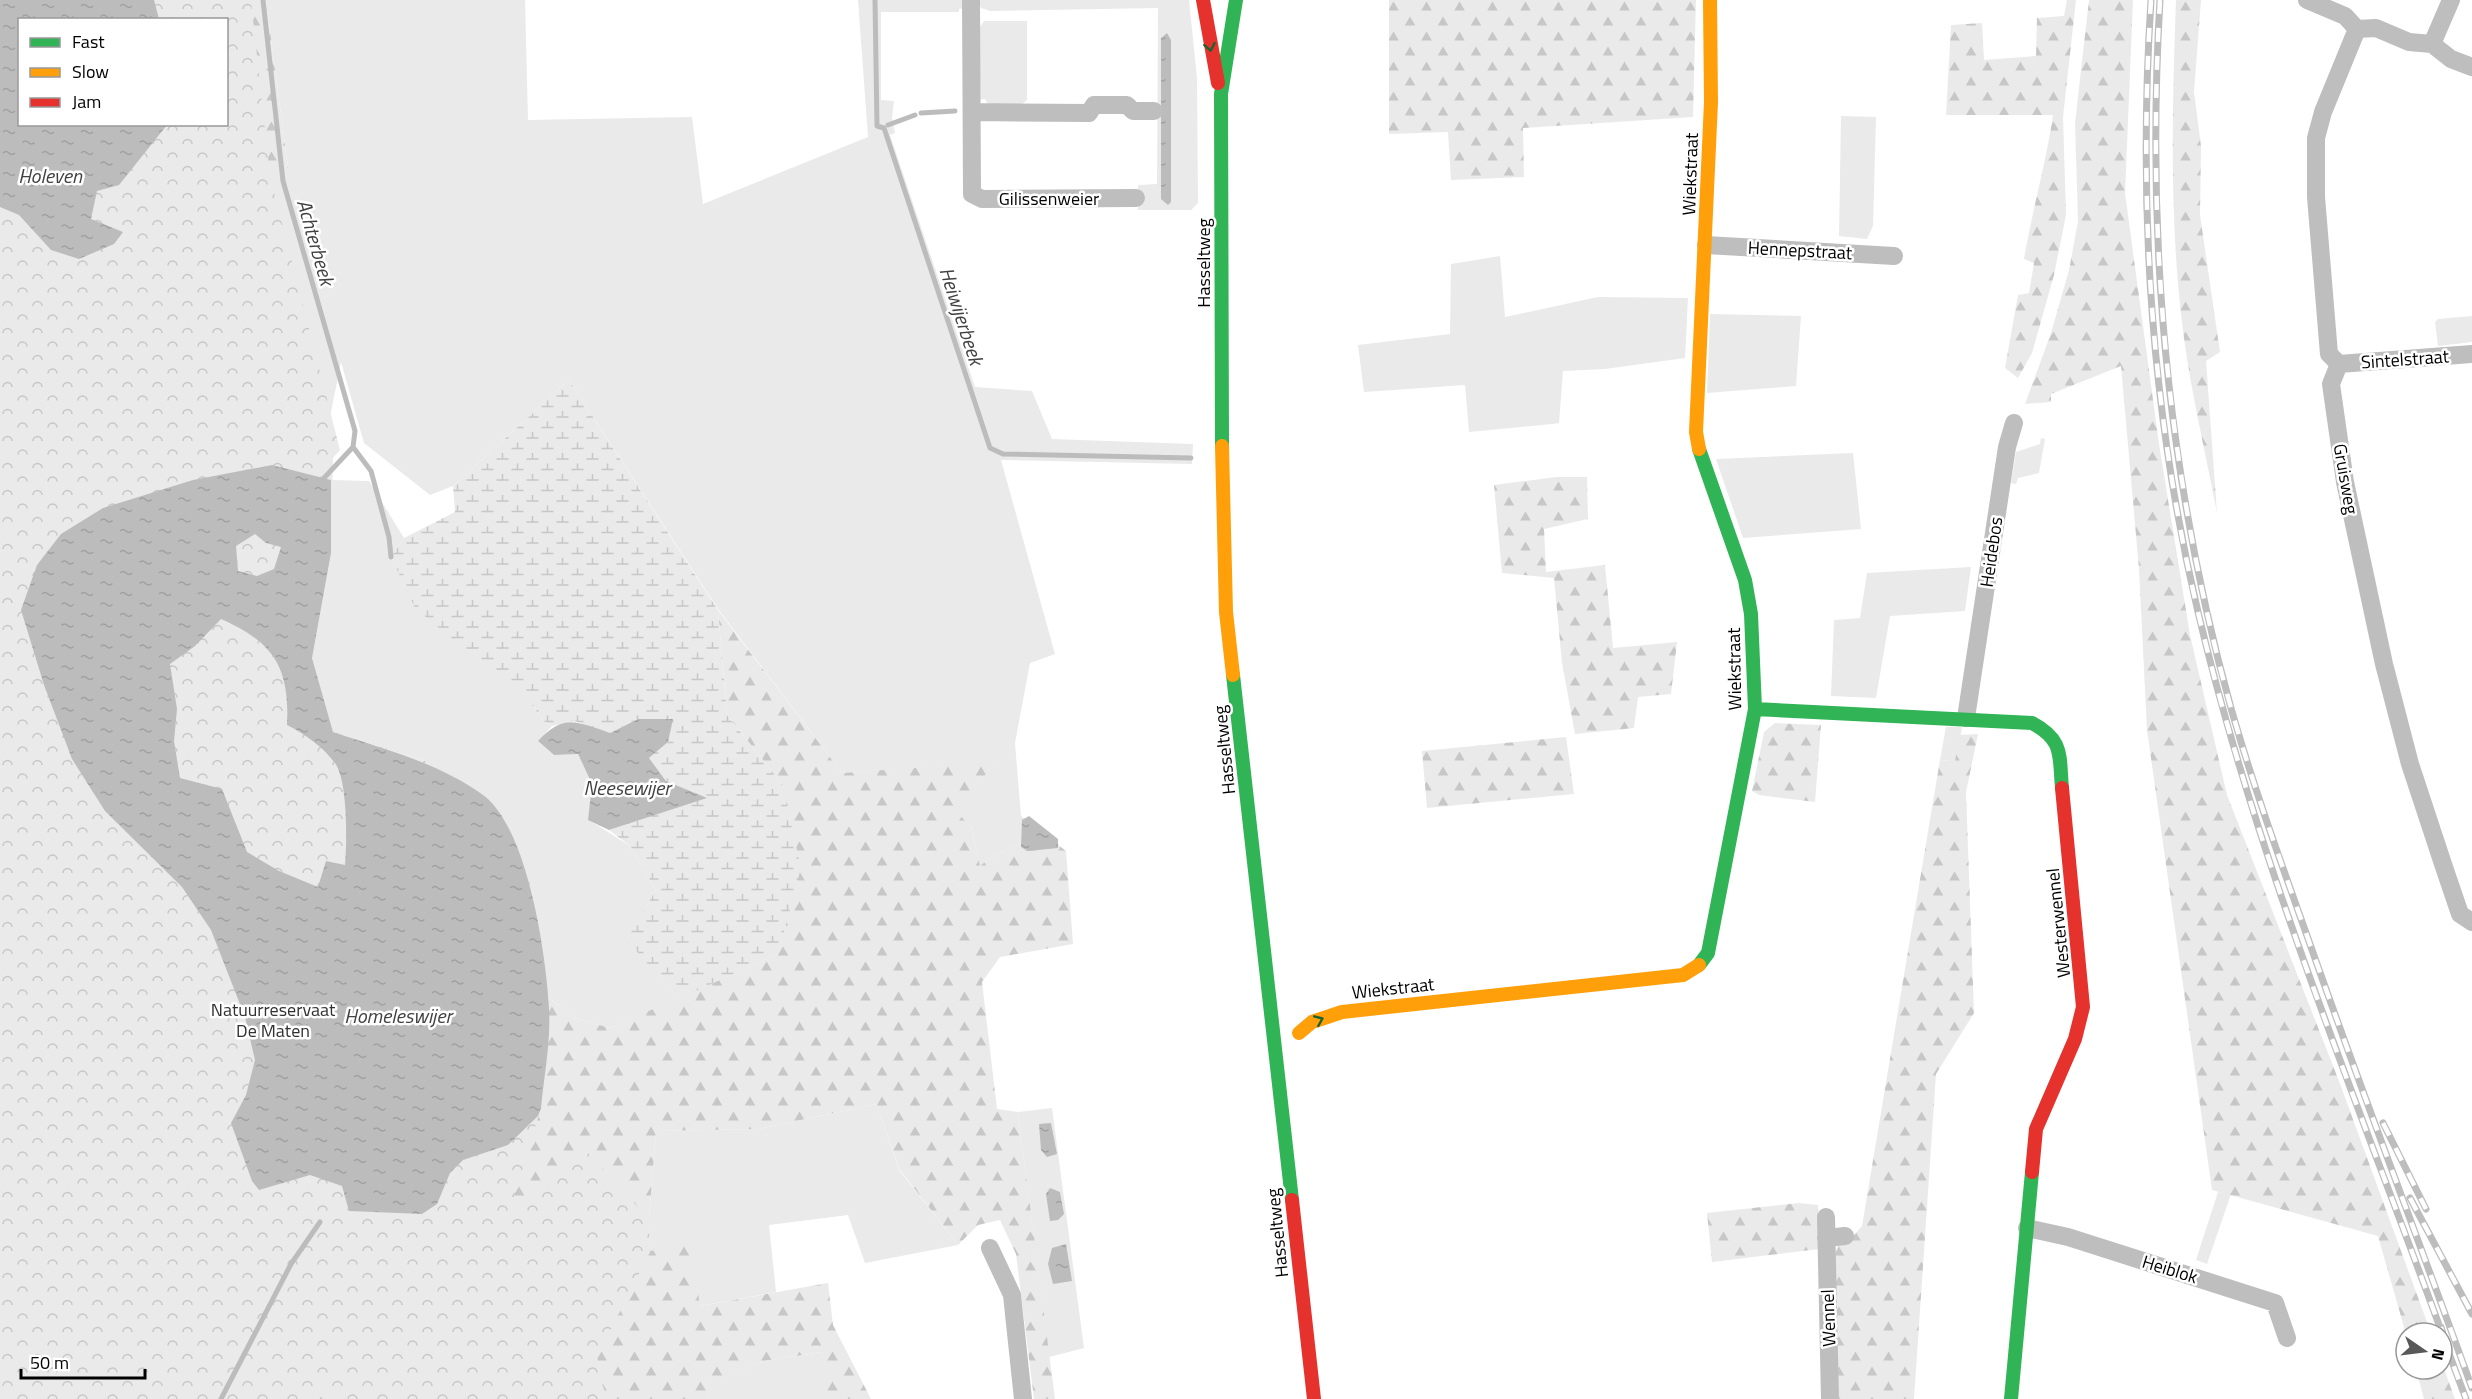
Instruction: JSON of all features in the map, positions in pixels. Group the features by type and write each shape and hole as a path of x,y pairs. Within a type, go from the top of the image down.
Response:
{"street":[{"name":"Gilissenweier","path":"971,0 972,194 982,199 1136,198"},
{"name":"Hasseltweg","path":"1203,0 1221,94"},
{"name":"Hasseltweg","path":"1236,0 1221,94 1221,428 1226,612 1314,1399"},
{"name":"Wiekstraat","path":"1299,1033 1312,1022 1342,1012 1683,975 1697,968 1708,953 1755,709 1751,614 1745,580 1701,459 1696,432 1696,379 1706,245 1711,102 1710,0"},
{"path":"2307,0 2345,16 2357,29"},
{"path":"2432,44 2451,0"},
{"path":"2357,29 2376,28 2409,42 2432,44 2451,58 2472,67"},
{"path":"2339,364 2329,354 2328,345 2316,197 2316,138 2323,112 2357,29"},
{"path":"972,112 1089,113 1094,105 1127,105 1132,111 1154,111"},
{"name":"Hennepstraat","path":"1706,245 1894,255"},
{"name":"Sintelstraat","path":"2339,364 2472,354"},
{"name":"Gruisweg","path":"2339,364 2331,384 2345,482 2384,664 2410,764 2460,914 2472,922"},
{"name":"Heidebos","path":"1966,718 2007,447 2013,423"},
{"name":"Westerwennel","path":"1755,709 2032,723 2051,733 2058,752 2083,1007 2081,1023 2073,1045 2043,1104 2036,1129 2011,1399"},
{"name":"Wennel","path":"1826,1217 1830,1399"},
{"name":"Heiblok","path":"2027,1228 2068,1238 2275,1303 2287,1338"},
{"path":"1826,1238 1845,1236"},
{"path":"990,1248 1012,1294 1023,1399"}],"green space":[{"name":"Natuurreservaat De Maten","path":"0,0 251,0 270,176 340,450 333,458 331,553 312,658 333,732 425,761 485,796 506,822 524,863 532,891 549,1009 541,1108 511,1207 588,1153 649,1219 650,1252 597,1357 606,1399 333,1399 325,1391 307,1399 0,1399"},
{"path":"238,0 266,0 288,168 263,167 228,126 227,18"},
{"path":"266,0 525,0 528,120 692,117 703,204 868,137 858,0 965,0 965,8 959,9 959,12 881,12 881,100 894,101 892,118 895,133 890,135 975,387 1032,391 1052,439 1193,444 1192,464 1001,460 1055,654 1030,663 1015,743 1021,816 1043,833 991,857 980,866 971,827 953,809 996,763 842,773 718,609 569,380 453,486 430,495 364,443 341,362 327,432 220,149 288,168"},
{"path":"978,0 1189,0 1197,78 1198,203 1191,210 1138,210 1138,185 1157,184 1158,8 990,11 981,8"},
{"path":"1389,0 1696,0 1693,117 1523,128 1524,177 1451,180 1448,132 1389,134"},
{"path":"2067,0 2076,0 2063,117 2066,215 2054,275 2032,353 2018,378 2005,368 2018,295 2029,293 2034,263 2024,259 2053,115 1946,115 1951,25 1982,23 1984,60 2036,56 2037,18 2064,16"},
{"path":"2089,0 2133,0 2125,193 2159,444 2190,635 2227,795 2339,1081 2427,1321 2402,1321 2378,1236 2212,1190 2147,730 2139,569 2121,366 2051,394 2051,402 2025,404 2051,333 2069,270 2078,221 2075,123"},
{"path":"2176,0 2201,0 2194,92 2201,146 2200,215 2220,352 2206,361 2217,513 2191,382 2179,296 2173,169"},
{"path":"984,21 1027,21 1027,100 1017,108 987,103 985,99 978,100 978,30"},
{"path":"1841,116 1876,117 1873,226 1867,239 1839,236"},
{"path":"1500,256 1505,317 1598,297 1688,298 1685,358 1605,369 1563,371 1559,423 1552,424 1469,432 1465,385 1364,392 1358,345 1450,334 1451,264"},
{"path":"1710,314 1801,316 1796,386 1707,393"},
{"path":"2472,316 2472,342 2438,346 2435,322 2438,319"},
{"path":"569,380 718,610 727,715 782,784 801,868 778,954 678,999 626,939 656,890 630,846 609,830 706,798 666,781 649,758 668,742 638,719 610,733 574,721 552,726 542,720 534,707 415,608 391,557 404,538 455,512 453,486"},
{"path":"2041,438 2045,439 2039,473 2018,478 2016,484 2011,483 2016,452 2040,444"},
{"path":"1853,453 1861,529 1743,538 1716,459"},
{"path":"1556,477 1587,477 1588,519 1544,529 1546,572 1605,565 1613,648 1677,642 1671,694 1638,697 1634,728 1575,734 1562,663 1554,578 1502,573 1494,485"},
{"path":"331,480 369,481 404,538 391,557 402,578 534,707 542,720 552,726 538,741 554,755 578,754 592,784 589,820 630,846 656,890 627,939 678,999 610,1028 575,1018 547,996 532,891 506,822 425,761 333,732 312,658 331,553"},
{"path":"1971,567 1965,611 1890,616 1876,698 1831,696 1834,620 1860,618 1867,573"},
{"path":"718,610 842,773 997,762 954,809 971,827 980,866 991,857 1043,833 1066,851 1073,944 1000,957 982,982 997,1109 1018,1112 1055,1399 1034,1399 1016,1254 1000,1220 978,1225 958,1245 900,1170 876,1104 759,1129 656,1131 649,1219 650,1251 691,1244 700,1306 828,1283 833,1325 871,1399 822,1399 822,1352 764,1361 706,1385 708,1399 191,1399 549,1010 547,996 575,1018 610,1028 778,954 782,784 727,715"},
{"path":"1775,723 1821,725 1815,802 1759,795 1752,791 1764,732"},
{"path":"1946,727 1962,727 1956,761 1940,760"},
{"path":"1978,734 1966,792 1974,1013 1936,1074 1914,1399 1837,1399 1835,1255 1838,1244 1849,1241 1862,1226 1940,760 1955,761 1960,735"},
{"path":"1566,737 1574,794 1427,808 1422,751"},
{"path":"876,1104 900,1171 958,1245 865,1263 848,1215 769,1225 776,1292 700,1306 650,1252 649,1219 656,1131 759,1129"},
{"path":"1052,1108 1084,1348 1049,1357 1018,1112"},
{"path":"2218,1192 2231,1194 2207,1264 2196,1260"},
{"path":"1799,1203 1818,1205 1819,1249 1712,1262 1707,1213"},
{"path":"822,1352 822,1399 708,1399 705,1385 764,1361"},
{"path":"2419,1381 2448,1381 2455,1399 2424,1399"}],"water":[{"name":"Holeven","path":"0,0 154,0 159,18 18,18 18,126 166,126 119,185 97,191 91,219 123,232 114,244 79,259 51,250 19,215 0,207"},
{"path":"1167,33 1171,40 1171,202 1168,205 1161,199 1161,38"},
{"name":"Homeleswijer","path":"272,465 331,480 331,553 312,658 333,732 429,765 483,795 499,811 523,863 539,926 549,1008 548,1046 541,1108 538,1116 508,1145 463,1160 450,1173 437,1204 422,1214 349,1211 342,1186 310,1175 259,1190 252,1181 231,1123 246,1095 255,1060 245,1017 211,930 182,887 105,811 72,759 44,685 21,610 37,565 61,534 103,508 193,480","holes":["255,534 266,543 281,547 274,569 257,576 238,571 236,546","221,619 254,637 266,647 281,672 285,687 287,725 319,746 335,763 339,772 346,812 345,865 326,861 318,887 279,871 247,852 222,789 180,778 174,741 177,709 170,664 195,646"]},
{"name":"Neesewijer","path":"638,719 673,719 668,742 649,758 666,781 707,798 609,830 588,820 592,784 578,754 554,755 538,741 547,732 564,723 580,723 610,733"},
{"path":"1029,816 1058,839 1058,848 1028,851 1021,847 1022,820"},
{"path":"1051,1123 1057,1154 1047,1157 1041,1150 1039,1124"},
{"path":"1050,1188 1060,1192 1064,1214 1058,1220 1050,1221 1046,1194"},
{"path":"1066,1244 1072,1281 1053,1284 1048,1264 1052,1248"}],"waterway":[{"name":"Achterbeek","path":"263,0 283,181 355,431 353,447 324,478"},
{"name":"Heiwijerbeek","path":"875,0 877,126 884,128 990,448 1003,454 1191,458"},
{"path":"921,113 955,111"},
{"path":"888,125 915,115"},
{"path":"353,447 371,471 389,537 391,557"},
{"path":"221,1399 291,1264 320,1222"}],"railway":[{"path":"2151,0 2146,154 2152,308 2169,461 2198,612 2248,795 2278,886 2309,976 2438,1321"},
{"path":"2160,0 2156,89 2156,178 2159,268 2166,357 2191,534 2209,621 2231,708 2269,828 2472,1388"},
{"path":"2383,1123 2426,1209"},
{"path":"2410,1198 2472,1314"},
{"path":"2454,1367 2466,1399"}],"traffic: fast":[{"path":"1222,446 1221,94 1236,0"},
{"path":"1699,449 1745,580 1751,614 1755,709 1708,953 1699,965"},
{"path":"1233,675 1292,1200"},
{"path":"1755,709 2032,723 2055,742 2060,757 2062,788"},
{"path":"2011,1399 2032,1172"}],"traffic: slow":[{"path":"1699,449 1696,432 1711,102 1710,0"},
{"path":"1222,446 1226,612 1233,675"},
{"path":"1299,1033 1312,1022 1342,1012 1683,975 1699,965"}],"traffic: jam":[{"path":"1203,0 1218,83"},
{"path":"2032,1172 2036,1129 2075,1039 2083,1007 2062,788"},
{"path":"1292,1200 1314,1399"}]}
